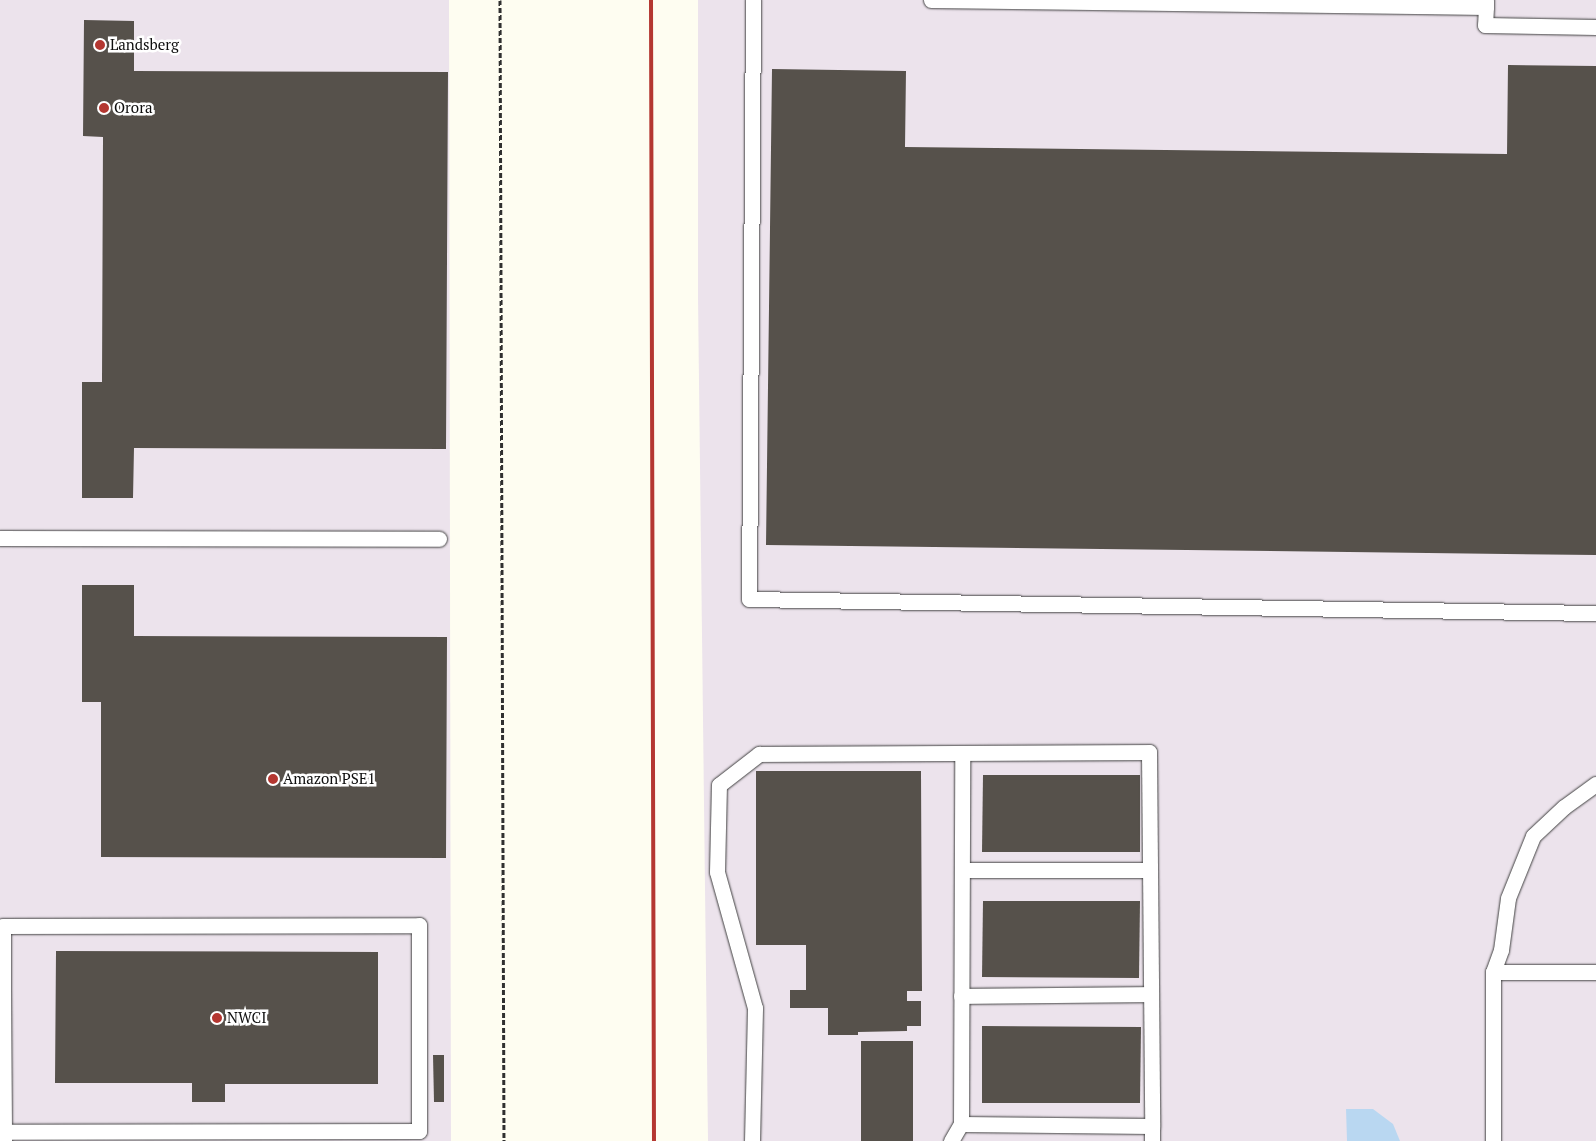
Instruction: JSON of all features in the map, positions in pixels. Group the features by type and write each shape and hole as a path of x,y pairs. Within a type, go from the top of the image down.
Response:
{"lane":[{"path":"753,0 749,599 1596,613"},
{"path":"931,0 1486,3 1486,25 1596,27"},
{"path":"0,538 439,539"},
{"path":"752,1141 755,1008 717,872 719,785 759,754 1149,752 1152,1141"},
{"path":"950,1141 960,1124 962,753"},
{"path":"1493,1141 1493,972 1501,950 1508,898 1533,836 1564,807 1596,784"},
{"path":"962,870 1150,870"},
{"path":"419,925 419,1136 4,1136 3,926 419,925"},
{"path":"1493,972 1596,972"},
{"path":"961,996 1151,994"},
{"path":"960,1124 1152,1126"}],"path":[{"path":"500,0 504,1141"}],"shaded area":[{"path":"0,0 449,0 451,1141 0,1141"},
{"path":"698,0 1596,0 1596,1141 708,1141 698,297"}],"water":[{"path":"1346,1109 1373,1109 1393,1124 1400,1141 1347,1141"}],"building":[{"path":"84,20 134,21 134,71 448,72 446,449 134,448 133,498 82,498 82,382 102,382 103,137 83,136"},
{"path":"1508,65 1596,66 1596,555 766,545 772,69 906,71 905,147 1507,154"},
{"name":"Amazon PSE1","path":"82,585 134,585 134,636 447,637 446,858 101,857 101,702 82,702"},
{"path":"756,771 921,771 922,991 907,991 907,1001 921,1001 921,1026 907,1026 907,1031 858,1032 858,1035 828,1035 828,1008 790,1008 790,990 806,990 806,945 756,945"},
{"path":"983,775 1140,775 1140,852 982,852"},
{"path":"983,901 1140,901 1139,978 982,977"},
{"name":"NWCI","path":"56,951 378,952 378,1084 225,1084 225,1102 192,1102 192,1083 55,1083"},
{"path":"982,1026 1141,1027 1140,1103 982,1103"},
{"path":"861,1041 913,1041 913,1141 861,1141"},
{"path":"433,1055 444,1055 444,1102 434,1102"}],"railway":[{"path":"651,0 654,1141"}],"place":[{"name":"Landsberg","path":"100,45"},
{"name":"Orora","path":"104,108"},
{"name":"Amazon PSE1","path":"273,779"},
{"name":"NWCI","path":"217,1018"}]}
